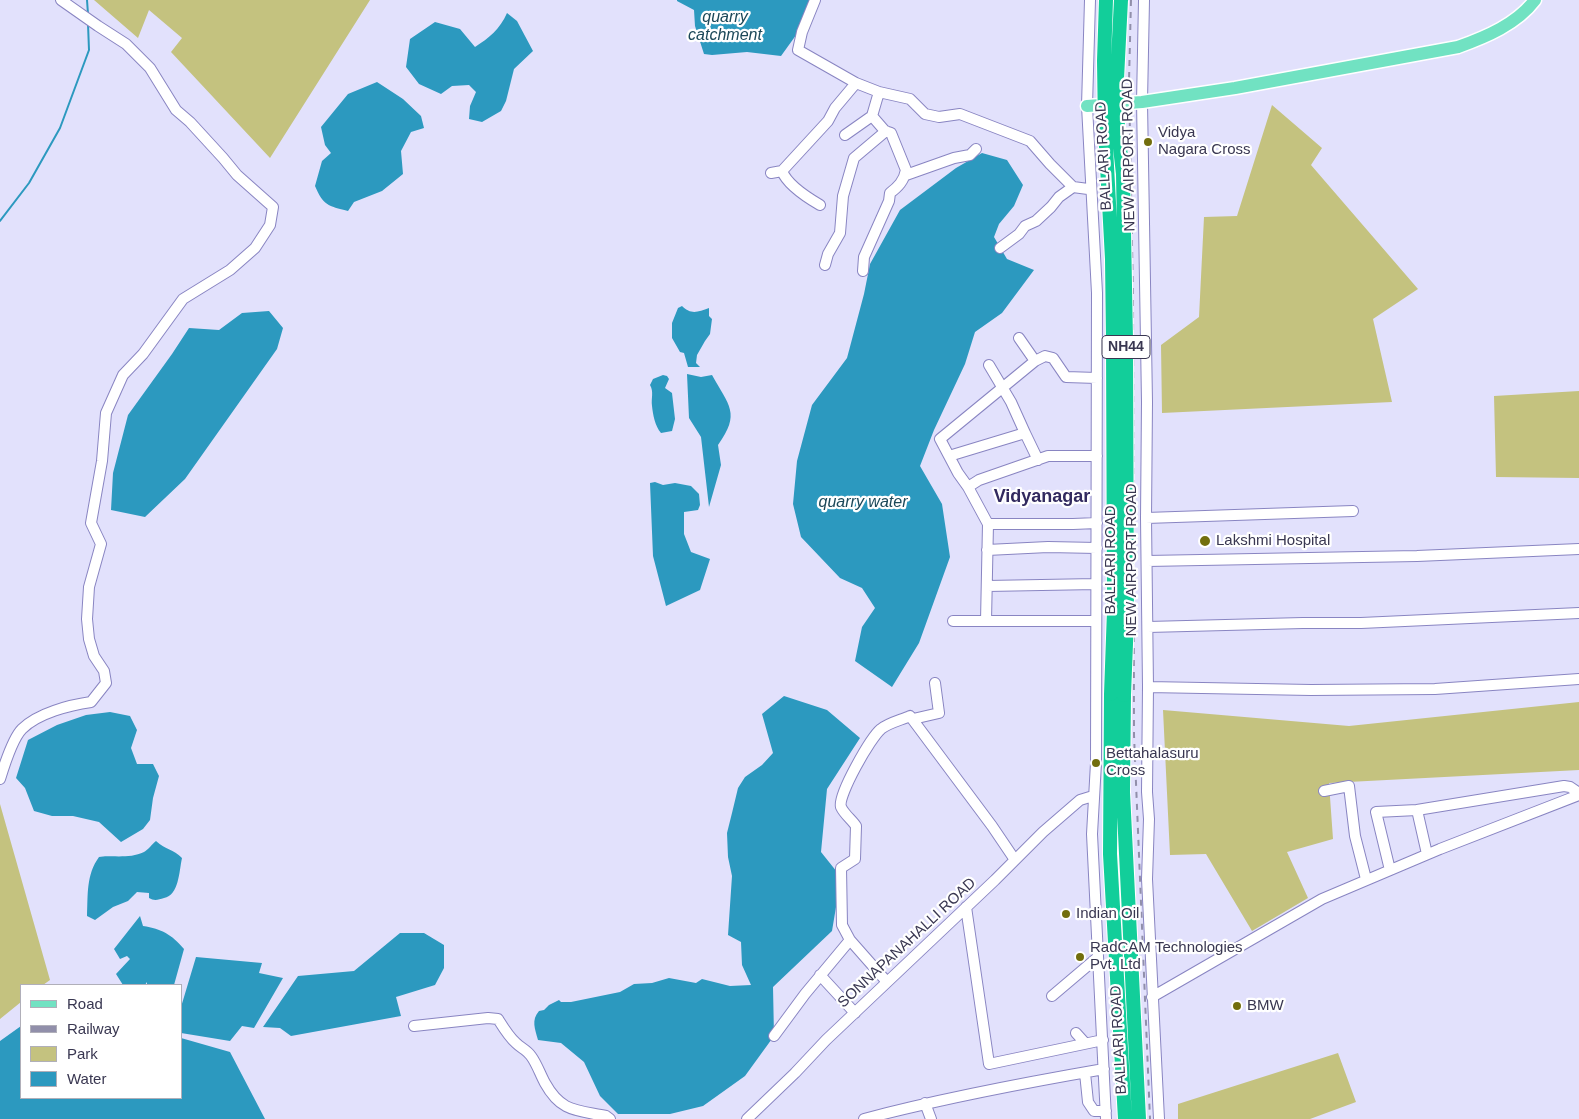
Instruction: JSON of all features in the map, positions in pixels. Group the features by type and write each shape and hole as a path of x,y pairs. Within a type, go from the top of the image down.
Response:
{"highway":[{"name":"BALLARI ROAD","path":"1106,0 1104,61 1105,129 1112,259 1114,610 1139,1119"},
{"name":"BALLARI ROAD","path":"1121,0 1117,79 1118,130 1123,174 1127,618 1118,695 1110,854 1125,1119"}],"main road":[{"path":"1087,106 1142,102 1235,88 1458,47 1481,39 1511,23 1532,1"}],"street":[{"path":"0,779 14,742 22,729 44,714 76,704 91,702 106,683 104,671 94,656 88,632 89,587 101,544 91,523 102,461 106,413 123,374 143,354 183,299 230,270 255,248 270,225 273,208 237,176 224,158 176,110 150,68 126,44 61,0"},
{"path":"815,0 802,32 798,50 856,83 879,92 910,99 925,114 939,117 960,114 1030,141 1073,187 1088,189"},
{"path":"1085,1073 1088,1102 1094,1111 1106,1115 1092,834 1096,763 1097,293 1087,106 1090,0"},
{"name":"NEW AIRPORT ROAD","path":"1144,0 1142,102 1147,402 1147,792 1149,819 1147,879 1159,1119"},
{"path":"820,205 777,172 828,120 835,108 856,83"},
{"path":"845,135 872,116 879,92"},
{"path":"863,271 864,257 889,201 890,193 899,186 906,175 906,170 891,133 886,131 872,116"},
{"path":"825,266 828,254 840,233 843,196 854,158 886,131"},
{"path":"906,175 954,158 970,155 976,149"},
{"path":"1000,248 1019,234 1025,226 1036,221 1059,197 1073,187"},
{"path":"1019,338 1035,361"},
{"path":"986,621 988,524 940,439 1035,361 1045,356 1053,358 1066,377 1097,378"},
{"path":"989,365 1003,387 1038,460"},
{"path":"948,456 1025,433"},
{"path":"968,487 979,480 1048,456 1096,456"},
{"path":"1146,518 1353,511"},
{"path":"988,524 1096,523"},
{"path":"987,550 1048,547 1096,548"},
{"path":"1147,561 1417,556 1579,548"},
{"path":"987,586 1096,584"},
{"path":"1148,627 1361,623 1579,613"},
{"path":"953,621 1096,621"},
{"path":"1148,687 1311,690 1435,689 1579,679"},
{"path":"913,719 939,713 935,683"},
{"path":"887,982 850,940 842,925 840,868 855,859 856,826 841,808 841,801 850,777 864,752 881,728 910,716 1015,860"},
{"path":"1324,791 1349,786 1355,836 1366,879"},
{"path":"1152,997 1322,899 1366,879 1390,870 1427,854 1579,794 1570,786 1564,786 1417,810 1376,812 1390,870"},
{"name":"SONNAPANAHALLI ROAD","path":"747,1119 1043,832 1080,800 1093,796"},
{"path":"1417,810 1427,854"},
{"path":"966,907 989,1064 1103,1040"},
{"path":"774,1036 820,975 850,940"},
{"path":"1052,996 1098,957"},
{"path":"820,975 855,1013"},
{"path":"414,1026 488,1018 498,1019 515,1043 528,1051 546,1084 558,1101 571,1110 606,1116 610,1119"},
{"path":"1076,1034 1085,1044"},
{"path":"871,1118 925,1103 1016,1084 1104,1070"},
{"path":"925,1103 931,1119"}],"green space":[{"path":"94,0 370,0 270,158 171,52 182,38 149,10 138,38"},
{"path":"1272,105 1322,148 1311,165 1418,289 1373,319 1392,402 1162,413 1161,345 1199,317 1204,217 1237,216"},
{"path":"1579,391 1579,478 1496,477 1494,396"},
{"path":"1579,702 1579,770 1329,783 1333,839 1287,852 1308,898 1252,931 1206,854 1170,855 1163,710 1349,726"},
{"path":"0,804 50,980 44,984 20,984 20,1003 0,1019"},
{"path":"1338,1053 1356,1102 1310,1119 1178,1119 1178,1104"}],"water":[{"name":"quarry catchment","path":"677,0 811,0 799,31 781,56 747,52 704,54 695,26 694,10"},
{"path":"507,13 517,21 533,51 514,69 506,101 501,111 482,122 469,119 470,106 476,92 469,85 452,86 441,94 419,84 406,67 410,39 435,22 460,29 475,47 494,33"},
{"path":"377,82 403,99 421,116 424,128 411,132 401,151 403,174 382,191 354,202 348,211 336,208 324,201 315,186 322,161 331,153 325,145 321,127 348,94"},
{"name":"quarry water","path":"982,153 1007,160 1023,185 1014,206 999,224 994,237 1007,259 1034,270 1002,313 975,332 965,364 934,430 920,466 942,504 950,557 919,643 892,687 855,661 862,627 875,608 862,588 840,578 801,537 793,504 797,461 812,405 847,358 870,264 900,210 956,168"},
{"path":"682,306 692,312 709,308 709,316 712,319 710,334 697,355 696,363 700,367 688,367 684,353 680,352 672,338 672,323 678,308"},
{"path":"269,311 283,328 277,349 185,479 145,517 111,510 113,473 128,415 189,328 219,330 242,313"},
{"path":"687,374 701,377 712,375 730,410 729,425 718,445 721,465 709,507 701,437 689,418"},
{"path":"663,375 669,379 665,388 672,393 675,419 672,431 661,433 654,417 650,385 653,379"},
{"path":"655,482 663,485 675,483 691,486 699,494 700,505 698,510 684,512 684,534 691,552 710,559 700,590 666,606 653,556 650,483"},
{"path":"784,696 827,710 860,738 827,789 821,852 841,877 832,931 773,987 774,1036 745,1076 703,1106 670,1114 618,1114 600,1096 584,1062 561,1043 538,1040 534,1025 535,1018 539,1011 544,1010 559,1000 561,1002 571,1002 620,992 634,984 652,983 669,978 696,983 702,979 730,986 751,985 742,965 741,942 728,935 732,876 728,857 727,833 738,788 745,777 762,765 773,753 762,714"},
{"path":"110,712 130,716 137,730 131,748 137,764 153,764 159,776 150,820 143,829 121,842 99,822 73,816 52,816 34,811 25,788 16,778 28,740 57,725 86,715"},
{"path":"156,841 182,858 178,882 173,892 162,899 153,900 149,898 149,893 137,892 128,901 113,907 95,920 87,916 90,878 99,857 139,854 146,851"},
{"path":"140,916 143,926 166,933 184,949 174,984 147,984 147,982 146,984 122,984 116,974 130,959 127,956 120,959 114,949"},
{"path":"400,933 424,933 444,945 444,968 435,985 396,997 401,1016 291,1036 280,1028 263,1027 298,976 354,971"},
{"path":"196,957 262,963 259,973 283,978 254,1028 242,1026 230,1041 182,1033 182,1004"},
{"path":"20,1027 20,1099 182,1099 182,1038 230,1052 265,1119 0,1119 0,1041"}],"waterway":[{"path":"87,0 88,14"},
{"path":"0,221 29,183 60,128 89,50 88,24"}],"railway":[{"path":"1131,0 1129,81 1133,298 1134,735 1150,1119"}],"place":[{"name":"Vidya Nagara Cross","path":"1148,142"},
{"name":"Lakshmi Hospital","path":"1205,541"},
{"name":"Bettahalasuru Cross","path":"1096,763"},
{"name":"Indian Oil","path":"1066,914"},
{"name":"RadCAM Technologies Pvt. Ltd","path":"1080,957"},
{"name":"BMW","path":"1237,1006"}],"district":[{"name":"Vidyanagar","path":"1042,497"}]}
